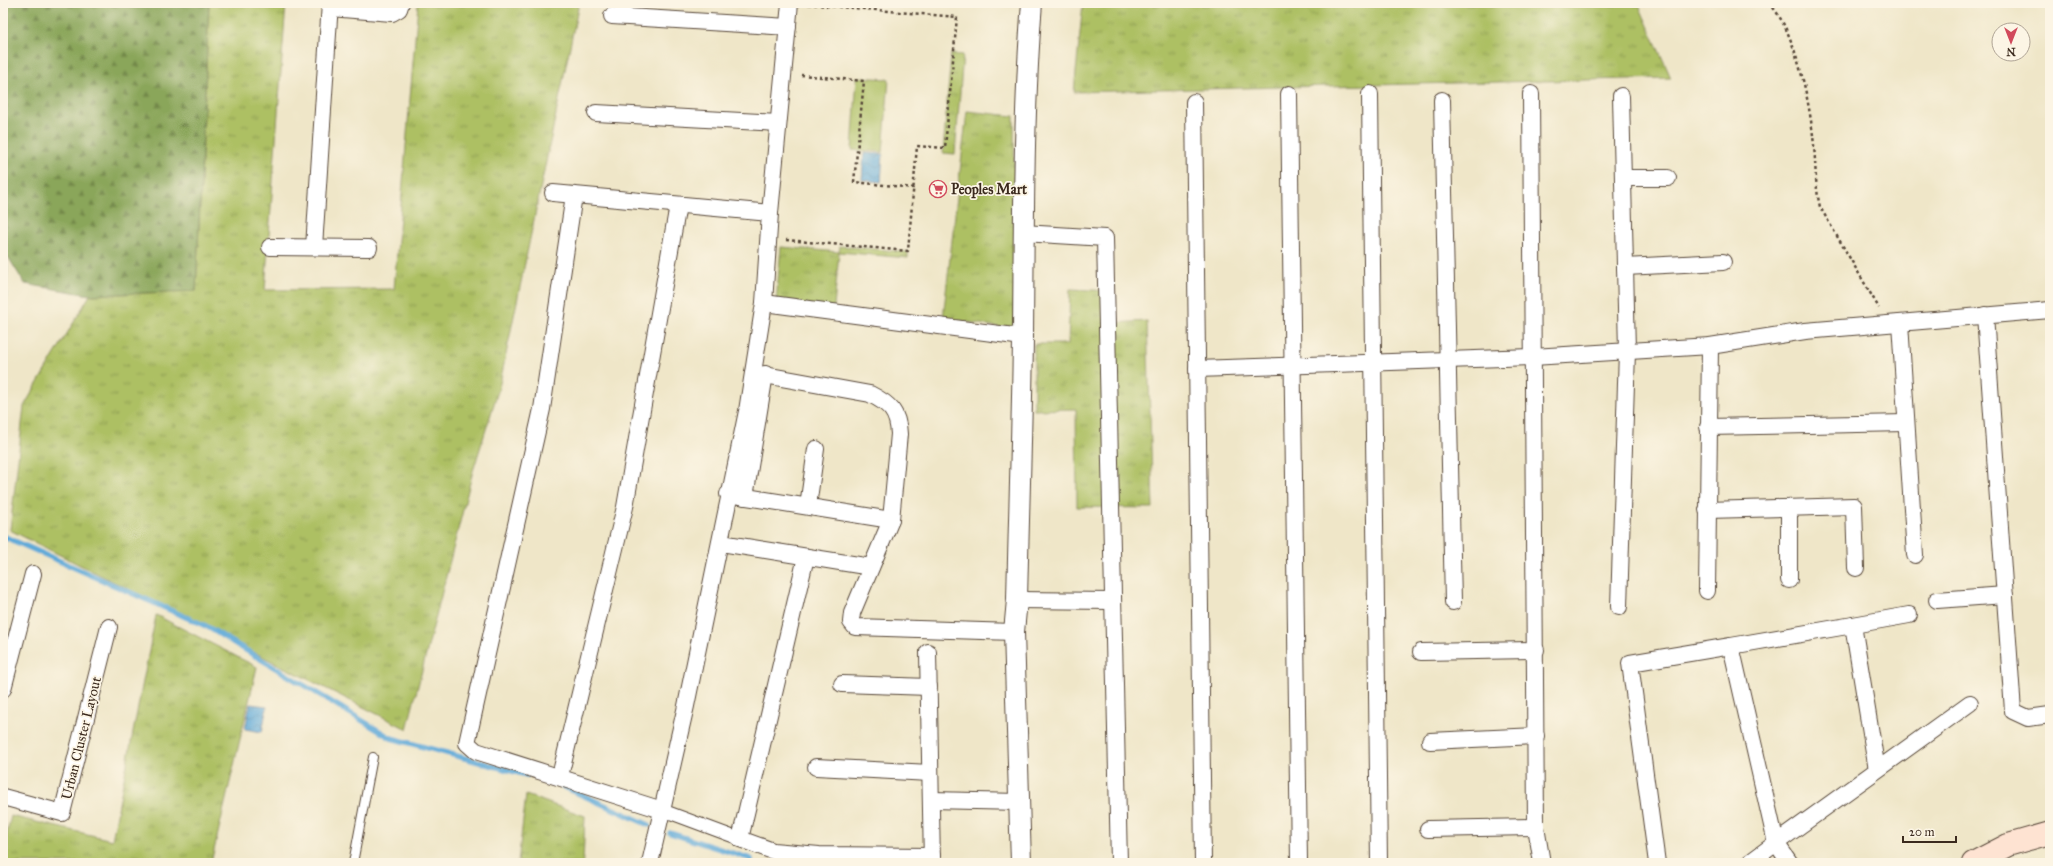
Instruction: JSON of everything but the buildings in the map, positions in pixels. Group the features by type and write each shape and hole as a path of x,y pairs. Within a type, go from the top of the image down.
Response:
{"main road":[{"path":"1973,863 2008,845 2050,833"}],"street":[{"path":"314,248 330,5 392,13 399,10 401,3"},
{"path":"745,497 759,374 770,213 790,3"},
{"path":"1021,863 1014,632 1017,600 1023,337 1023,233 1026,78 1032,3"},
{"path":"612,16 788,27"},
{"path":"1289,94 1299,863"},
{"path":"1370,94 1379,863"},
{"path":"1530,94 1536,650 1536,827 1542,863"},
{"path":"1619,607 1627,351 1621,96"},
{"path":"1442,100 1453,602"},
{"path":"1194,102 1203,863"},
{"path":"596,113 778,124"},
{"path":"1623,178 1668,178"},
{"path":"553,193 770,213"},
{"path":"574,196 542,409 467,743 476,751 560,776 662,810 740,839 773,857 932,859 928,652"},
{"path":"560,776 625,507 678,205"},
{"path":"1023,233 1105,238 1119,863"},
{"path":"270,247 369,248"},
{"path":"1625,267 1723,262"},
{"path":"764,303 1023,337"},
{"path":"1197,369 1533,357 1710,346 1805,331 2050,310"},
{"path":"1986,315 2013,711 2028,718 2050,715"},
{"path":"1894,323 1906,423 1915,555"},
{"path":"1707,591 1710,346"},
{"path":"650,863 721,543 728,494 747,411 759,374"},
{"path":"759,374 870,394 884,401 893,410 898,422 899,434 891,520 852,613 851,622 855,627 1014,632"},
{"path":"1708,427 1906,423"},
{"path":"808,506 816,449"},
{"path":"728,494 891,520"},
{"path":"1707,510 1854,506 1856,568"},
{"path":"1789,508 1789,580"},
{"path":"721,543 871,568"},
{"path":"740,839 806,557"},
{"path":"3,689 33,574"},
{"path":"1937,600 2005,595"},
{"path":"1017,600 1113,601"},
{"path":"1657,863 1630,663 1909,615"},
{"path":"1853,624 1877,770"},
{"name":"Urban Cluster Layout","path":"3,797 62,813 109,627"},
{"path":"1731,646 1776,843 1790,863"},
{"path":"1421,652 1536,650"},
{"path":"842,684 929,687"},
{"path":"1748,863 1970,703"},
{"path":"1430,741 1536,736"},
{"path":"816,767 930,773"},
{"path":"931,800 1020,802"},
{"path":"1428,829 1536,827"}],"lane":[{"path":"353,863 373,757"}],"path":[{"path":"1769,3 1778,11 1789,32 1810,110 1815,147 1816,189 1820,207 1894,323"},
{"path":"786,240 908,251 917,146 945,148 957,17 807,4"},
{"path":"801,75 864,81 854,182 914,188"}],"green space":[{"path":"3,3 209,3 196,291 90,295 25,284 3,249"},
{"path":"209,3 286,3 265,290 394,289 418,3 579,3 499,388 473,471 407,729 10,530 24,406 90,295 196,291"},
{"path":"1083,3 1638,3 1671,78 1074,92"},
{"path":"951,54 963,55 955,154 943,153"},
{"path":"857,77 889,79 883,152 852,150"},
{"path":"967,111 1014,116 1016,330 943,318"},
{"path":"840,246 908,252 908,258 839,252"},
{"path":"781,247 839,252 834,307 776,302"},
{"path":"1070,289 1112,291 1114,323 1147,321 1153,508 1077,507 1076,409 1034,410 1034,344 1068,344"},
{"path":"156,615 257,667 211,863 3,863 3,851 11,816 112,840"},
{"path":"526,795 585,816 583,863 518,863"}],"water":[{"path":"864,153 883,154 881,182 862,180"},
{"path":"250,704 267,706 262,732 245,729"}],"waterway":[{"path":"3,262 5,265 3,321"},
{"path":"3,536 206,626 391,738 527,775"},
{"path":"562,786 649,825"},
{"path":"670,833 751,859 751,863"}],"place":[{"name":"Peoples Mart","path":"938,189"}]}
